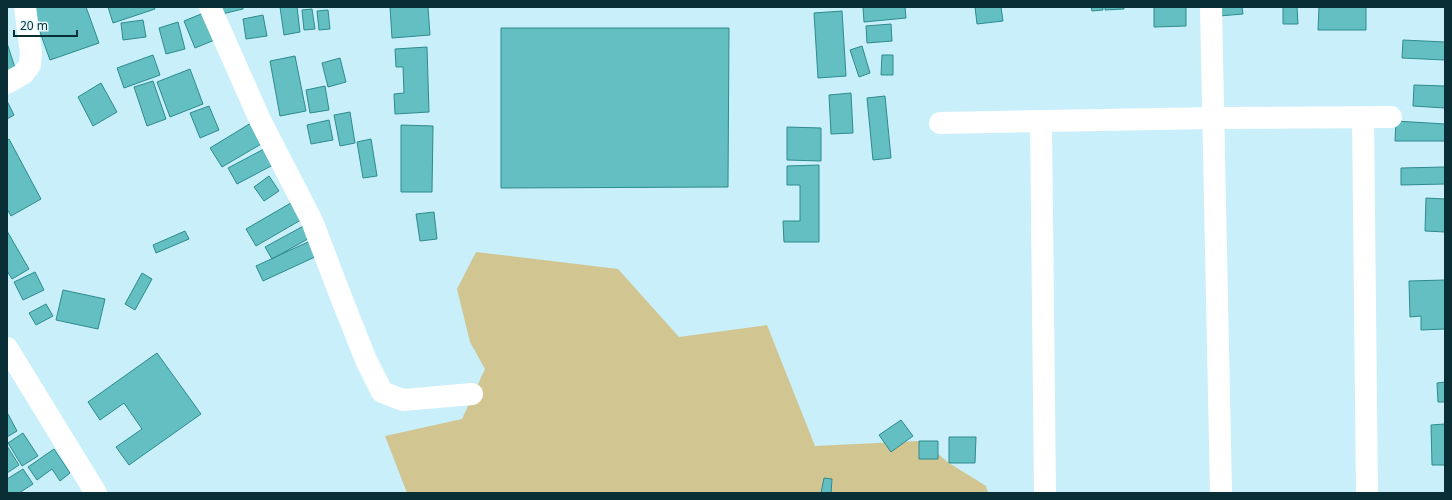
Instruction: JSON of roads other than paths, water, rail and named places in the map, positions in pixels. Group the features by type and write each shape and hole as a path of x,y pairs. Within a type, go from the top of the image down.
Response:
{"street":[{"path":"7,83 23,74 30,65 31,53 25,7"},
{"path":"210,7 260,120 312,221 340,297 366,360 382,392 403,400 472,394"},
{"path":"1211,7 1221,493"},
{"path":"940,122 1391,117"},
{"path":"1362,118 1367,493"},
{"path":"1041,121 1046,493"},
{"path":"7,348 96,493"}]}
